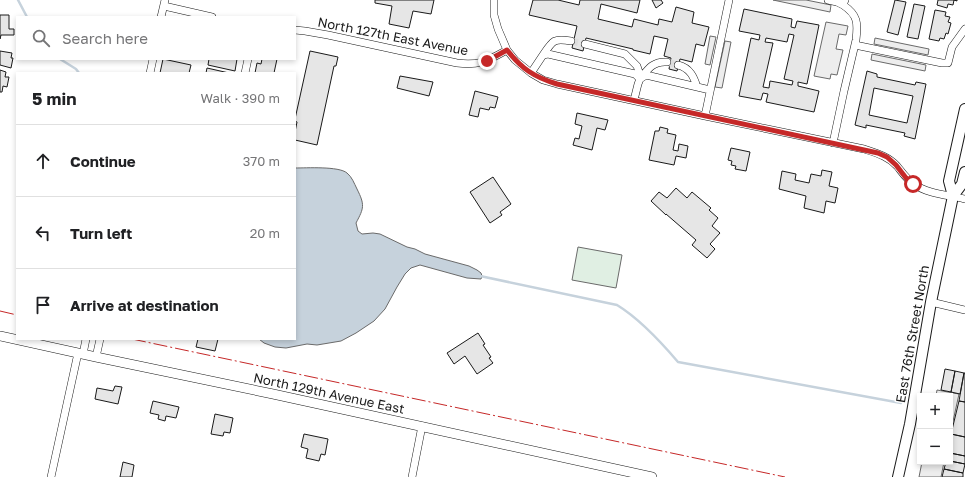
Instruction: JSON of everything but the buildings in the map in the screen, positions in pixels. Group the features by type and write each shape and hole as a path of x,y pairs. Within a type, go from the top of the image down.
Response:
{"main road":[{"name":"East 76th Street North","path":"898,477 910,424 931,302 953,196 950,181 965,109"},
{"name":"East 76th Street North","path":"953,196 962,184 965,172"}],"street":[{"path":"494,0 494,15 507,50 515,60 531,73 543,80 878,153 887,157 896,165 906,178 921,189 965,199"},
{"path":"705,116 729,0"},
{"path":"828,0 844,3 854,13 857,23 855,45 833,143"},
{"path":"162,16 164,3 209,16"},
{"path":"855,45 948,63 952,47 965,29"},
{"name":"North 127th East Avenue","path":"296,30 305,30 467,64 477,64 487,61 507,50"},
{"path":"531,73 554,41 560,39 572,41"},
{"path":"585,44 625,54 637,66 641,78"},
{"path":"543,55 548,54 635,74 641,78"},
{"path":"150,72 153,60"},
{"path":"245,72 248,60"},
{"path":"634,100 638,84 650,67 661,62 667,62"},
{"path":"678,65 685,67 694,78 697,87"},
{"path":"641,78 646,75 710,90"},
{"path":"931,302 965,310"},
{"name":"North 129th Avenue East","path":"0,336 16,340"},
{"name":"North 129th Avenue East","path":"18,340 422,426 652,477"},
{"path":"51,477 86,340"},
{"path":"96,357 100,340"},
{"path":"412,477 422,426"}],"green space":[{"path":"578,247 622,255 616,288 572,280"}],"shaded area":[{"path":"773,0 806,0 831,5 830,12"},
{"path":"826,22 848,26 846,35 839,34 836,49 843,50 837,75 831,74 830,79 814,76"},
{"path":"710,36 716,37 710,65 705,64"},
{"path":"875,38 929,49 928,55 874,44"},
{"path":"725,41 731,42 722,88 715,87"},
{"path":"872,54 926,65 925,71 871,60"},
{"path":"296,168 337,169 347,173 350,176 360,194 362,203 361,214 356,223 358,231 362,234 380,234 425,254 469,266 481,273 482,276 481,279 467,278 420,265 411,268 405,274 385,309 374,321 341,341 317,345 307,344 286,348 275,347 260,340 296,340"},
{"path":"937,390 959,394 953,421 953,393 936,393"},
{"path":"921,465 943,465 941,477 919,477"}],"waterway":[{"path":"18,0 26,16"},
{"path":"62,60 78,72"},
{"path":"480,276 617,305 642,324 678,362 901,403"}],"tunnel":[{"path":"571,41 585,44"},
{"path":"667,62 678,65"}],"power":[{"path":"0,311 16,315"},
{"path":"137,340 785,477"}],"route":[{"path":"487,61 507,50 522,67 543,80 557,84 878,153 887,157 913,184"}]}
